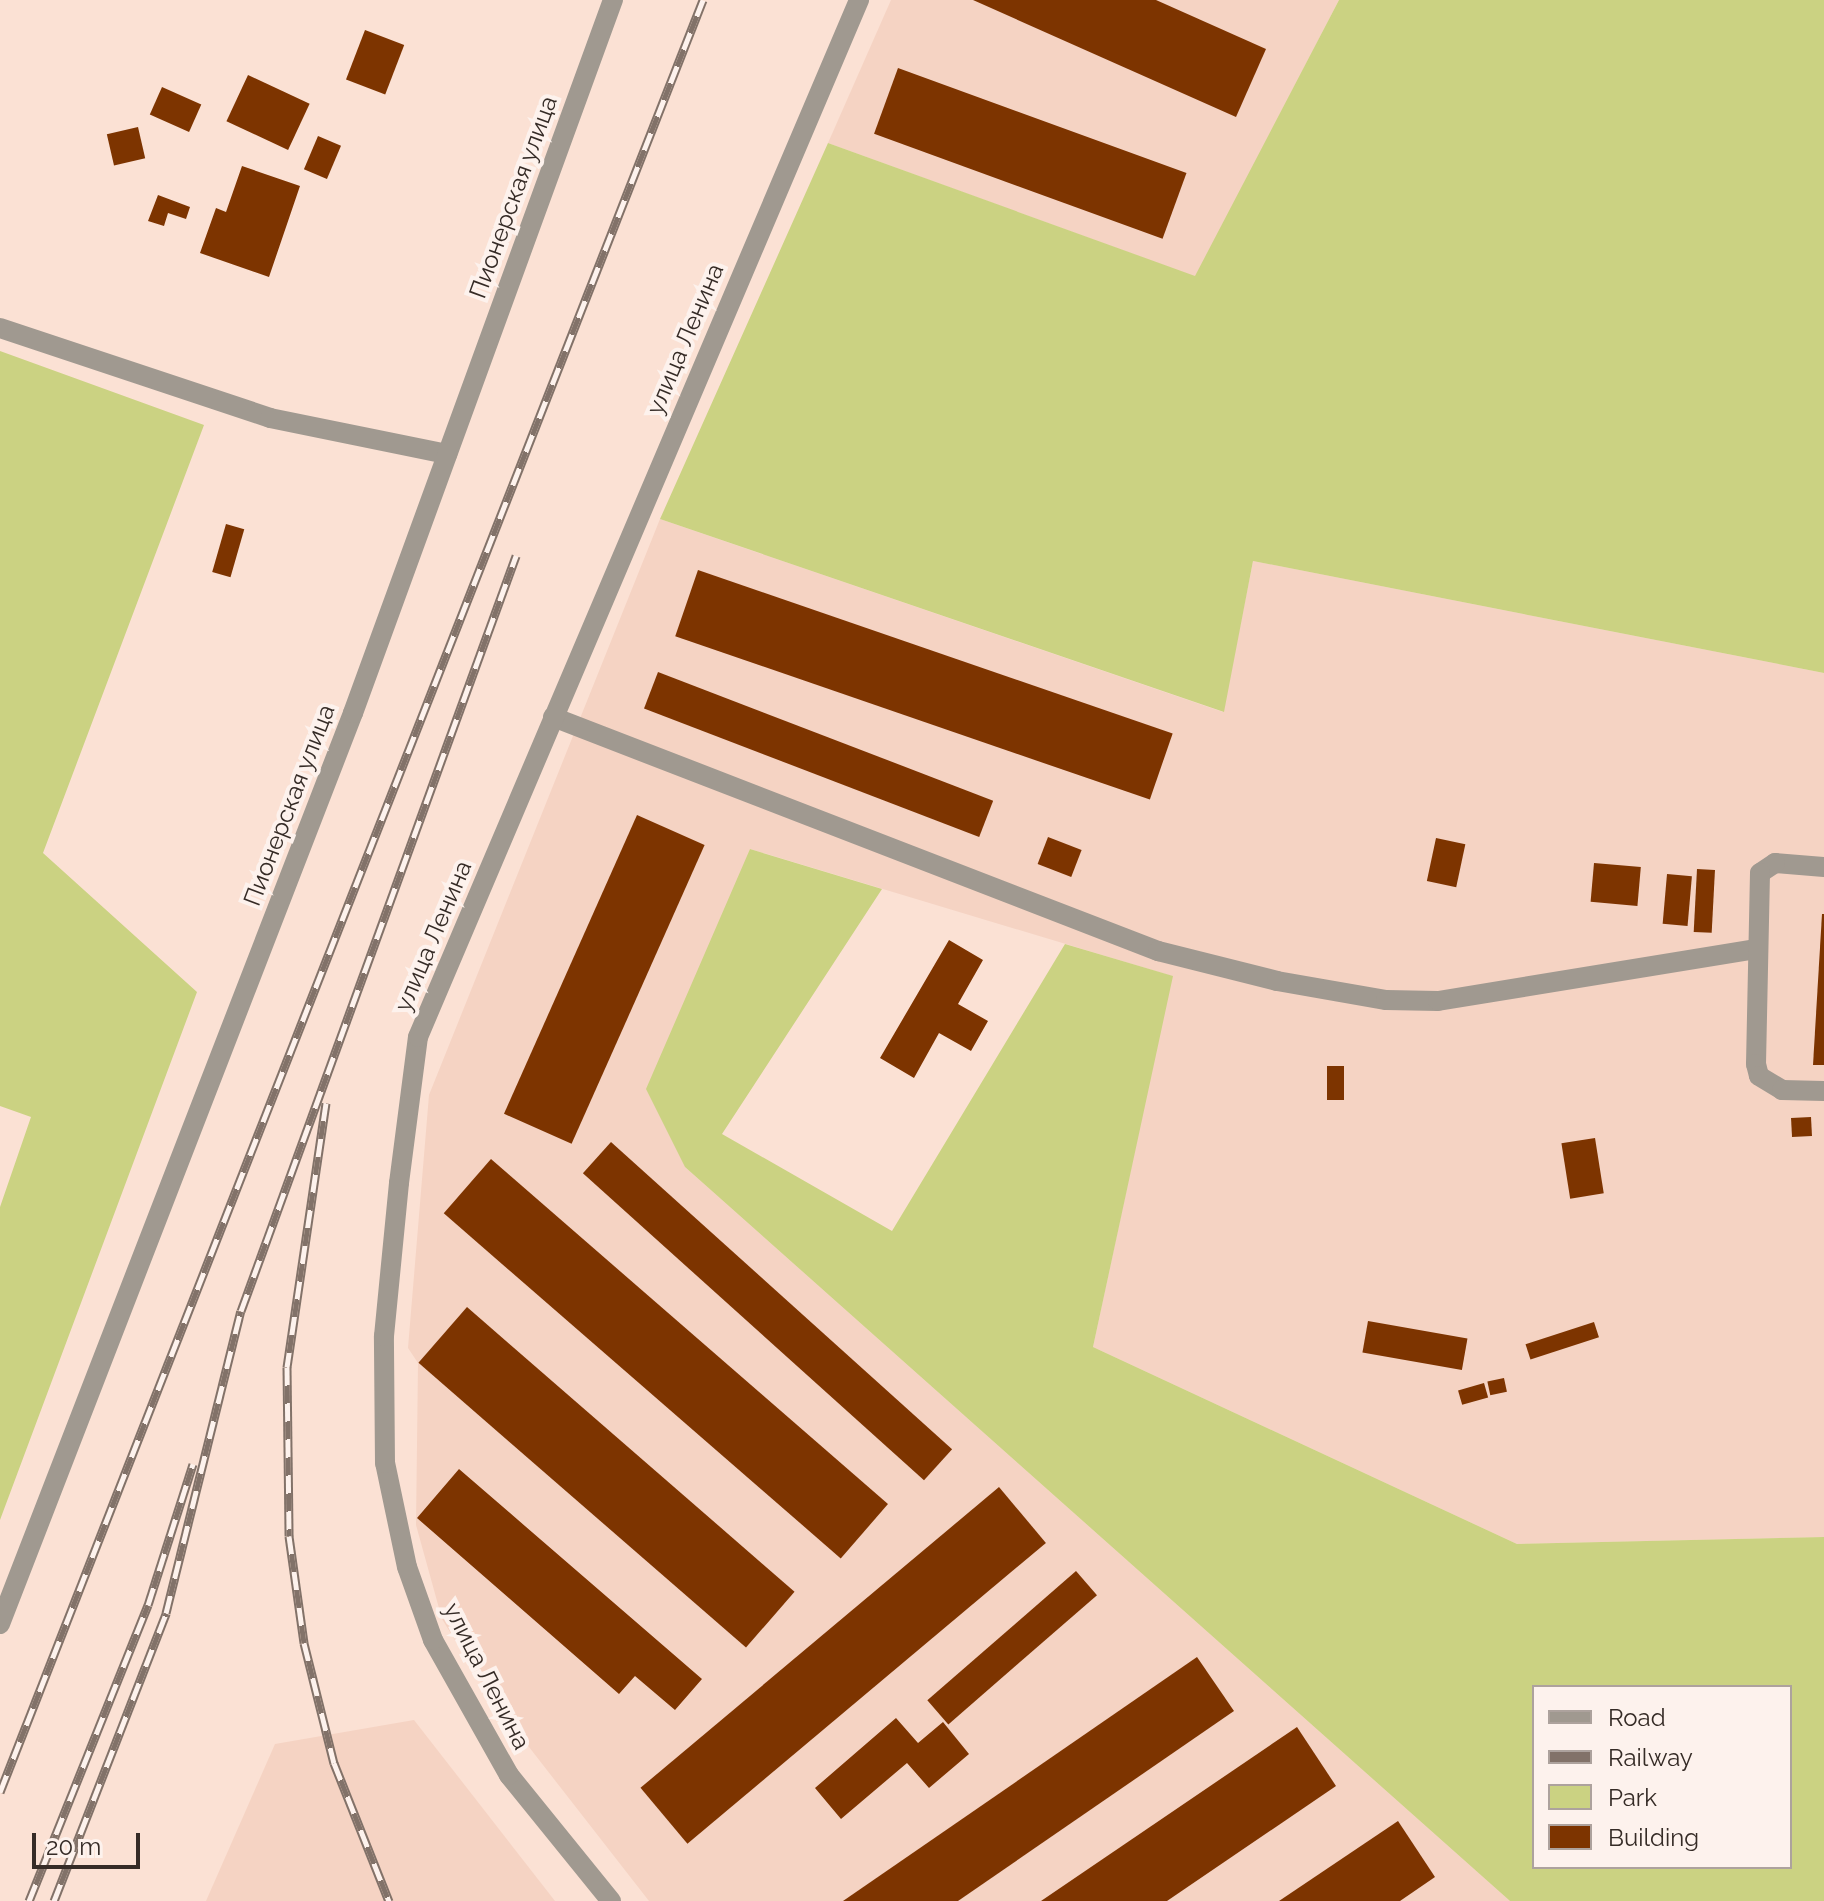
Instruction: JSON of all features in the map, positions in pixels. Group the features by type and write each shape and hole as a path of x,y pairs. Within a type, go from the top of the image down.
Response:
{"street":[{"name":"Пионерская улица","path":"0,1624 447,454 613,0"},
{"name":"улица Ленина","path":"611,1901 509,1775 433,1640 391,1510 385,1463 384,1336 418,1037 859,0"},
{"path":"0,328 270,418 447,454"},
{"path":"553,717 1158,951 1277,981 1438,1001 1757,949"},
{"path":"1824,867 1765,866 1757,949 1759,1076 1782,1090 1824,1091"}],"shaded area":[{"path":"891,0 1339,0 1196,277 828,143"},
{"path":"660,519 1223,712 1253,561 1824,673 1824,1537 1517,1544 1093,1347 1172,976 750,849 685,1167 1510,1901 649,1901 490,1697 442,1619 416,1525 418,1363 408,1348 429,1095"},
{"path":"414,1720 555,1901 206,1901 275,1744"}],"green space":[{"path":"1339,0 1824,0 1824,673 1253,561 1224,712 660,519 828,143 1195,276"},
{"path":"0,351 204,425 43,853 197,992 0,1520 0,1207 31,1117 0,1106"},
{"path":"750,849 882,889 722,1134 892,1231 1065,944 1173,976 1093,1347 1517,1544 1824,1537 1824,1901 1510,1901 685,1167 646,1089"}],"building":[{"path":"973,0 1156,0 1266,49 1236,117"},
{"path":"365,30 404,45 385,95 346,79"},
{"path":"898,68 1186,173 1163,239 874,134"},
{"path":"248,75 310,104 288,150 226,121"},
{"path":"162,87 201,104 189,132 150,114"},
{"path":"138,127 145,158 114,165 107,134"},
{"path":"318,136 341,146 327,179 304,169"},
{"path":"242,166 300,186 269,277 200,253 216,208 226,212"},
{"path":"158,195 190,207 186,219 168,213 164,226 148,221"},
{"path":"226,524 244,529 230,577 212,572"},
{"path":"698,570 1173,733 1150,800 675,636"},
{"path":"658,672 993,801 979,837 644,708"},
{"path":"637,815 705,845 572,1144 504,1114"},
{"path":"1048,837 1082,850 1071,877 1038,864"},
{"path":"1436,838 1465,844 1456,887 1427,881"},
{"path":"1594,863 1641,867 1637,906 1591,902"},
{"path":"1697,869 1715,870 1712,933 1694,932"},
{"path":"1667,874 1692,876 1688,926 1663,924"},
{"path":"1822,914 1824,1065 1813,1065"},
{"path":"949,940 983,960 958,1004 988,1021 971,1051 939,1033 914,1078 880,1058"},
{"path":"1327,1066 1344,1066 1344,1100 1327,1100"},
{"path":"1811,1117 1812,1136 1792,1137 1791,1118"},
{"path":"1595,1138 1604,1193 1570,1199 1561,1143"},
{"path":"611,1142 952,1449 924,1480 583,1173"},
{"path":"491,1159 888,1504 841,1558 444,1213"},
{"path":"467,1307 795,1592 746,1648 418,1363"},
{"path":"1368,1321 1467,1339 1462,1370 1362,1353"},
{"path":"1594,1322 1599,1337 1530,1359 1526,1344"},
{"path":"1504,1378 1507,1392 1490,1395 1487,1382"},
{"path":"1484,1383 1488,1397 1462,1405 1458,1390"},
{"path":"459,1469 702,1679 675,1710 635,1676 619,1694 417,1518"},
{"path":"999,1487 1046,1543 687,1844 640,1788"},
{"path":"1076,1571 1097,1595 948,1724 927,1700"},
{"path":"1197,1657 1234,1711 958,1901 843,1901"},
{"path":"896,1718 918,1743 943,1722 969,1754 929,1788 907,1763 841,1819 815,1788"},
{"path":"1297,1727 1336,1786 1167,1901 1041,1901"},
{"path":"1398,1821 1435,1877 1400,1901 1279,1901"}],"railway":[{"path":"0,1792 703,0"},
{"path":"54,1901 166,1613 241,1311 516,556"},
{"path":"326,1103 287,1367 289,1536 304,1643 334,1763 389,1901"},
{"path":"29,1901 148,1605 193,1464"}]}
